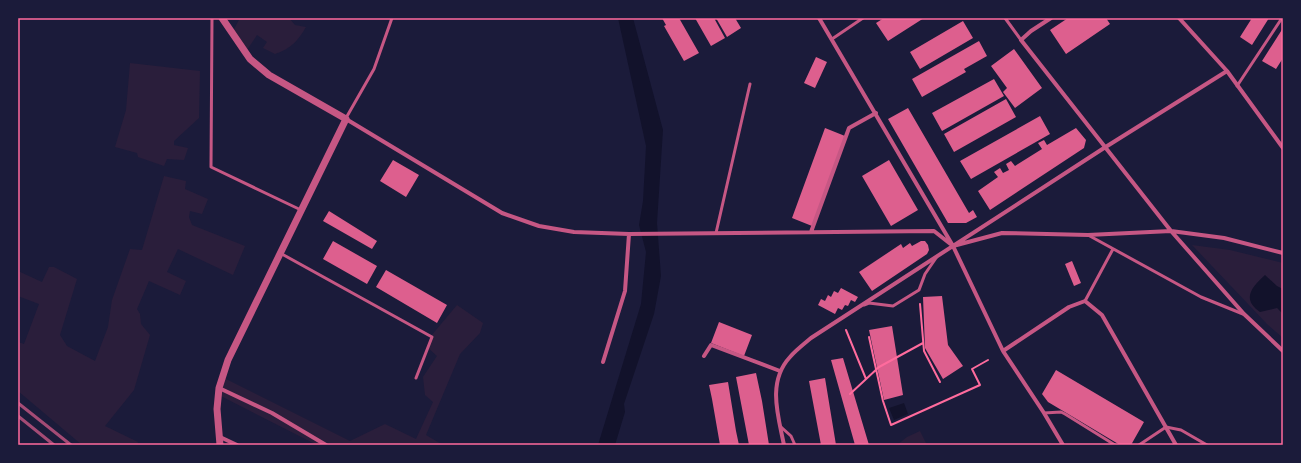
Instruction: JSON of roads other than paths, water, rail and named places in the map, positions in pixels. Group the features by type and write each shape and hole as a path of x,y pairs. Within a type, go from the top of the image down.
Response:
{"street":[{"path":"222,18 250,59 269,75 346,119 502,213 539,226 574,232 629,234 934,231 953,246"},
{"path":"820,18 953,246 1003,351 1044,413 1062,445"},
{"path":"1051,18 1031,31 1021,40 1028,46 1104,148 1171,231 1244,314 1283,351"},
{"path":"1179,18 1227,71 1283,148"},
{"path":"784,445 776,406 776,387 780,371 790,357 811,338 1104,148 1227,71"},
{"path":"812,232 849,128 876,113"},
{"path":"237,445 220,441 217,409 219,388 228,360 346,119"},
{"path":"953,246 1002,233 1088,235 1171,231 1224,238 1283,253"},
{"path":"603,362 625,291 629,234"},
{"path":"1003,351 1069,307 1085,301 1102,315 1176,445"},
{"path":"704,356 711,345 780,371"},
{"path":"219,388 272,413 326,445"}],"lane":[{"path":"212,18 211,167 301,210"},
{"path":"346,119 374,69 392,18"},
{"path":"832,39 863,18"},
{"path":"1005,18 1021,40"},
{"path":"1237,86 1282,18"},
{"path":"716,233 750,84"},
{"path":"1088,235 1201,297 1244,314"},
{"path":"1085,301 1113,249"},
{"path":"280,253 432,337 416,378"},
{"path":"860,306 869,304 893,306 919,290 925,274 938,256"},
{"path":"1044,413 1061,412 1115,445"},
{"path":"780,427 791,436 795,445"},
{"path":"1139,445 1166,427 1181,430 1207,445"}],"railway":[{"path":"18,403 71,445"},
{"path":"18,416 54,445"}]}
